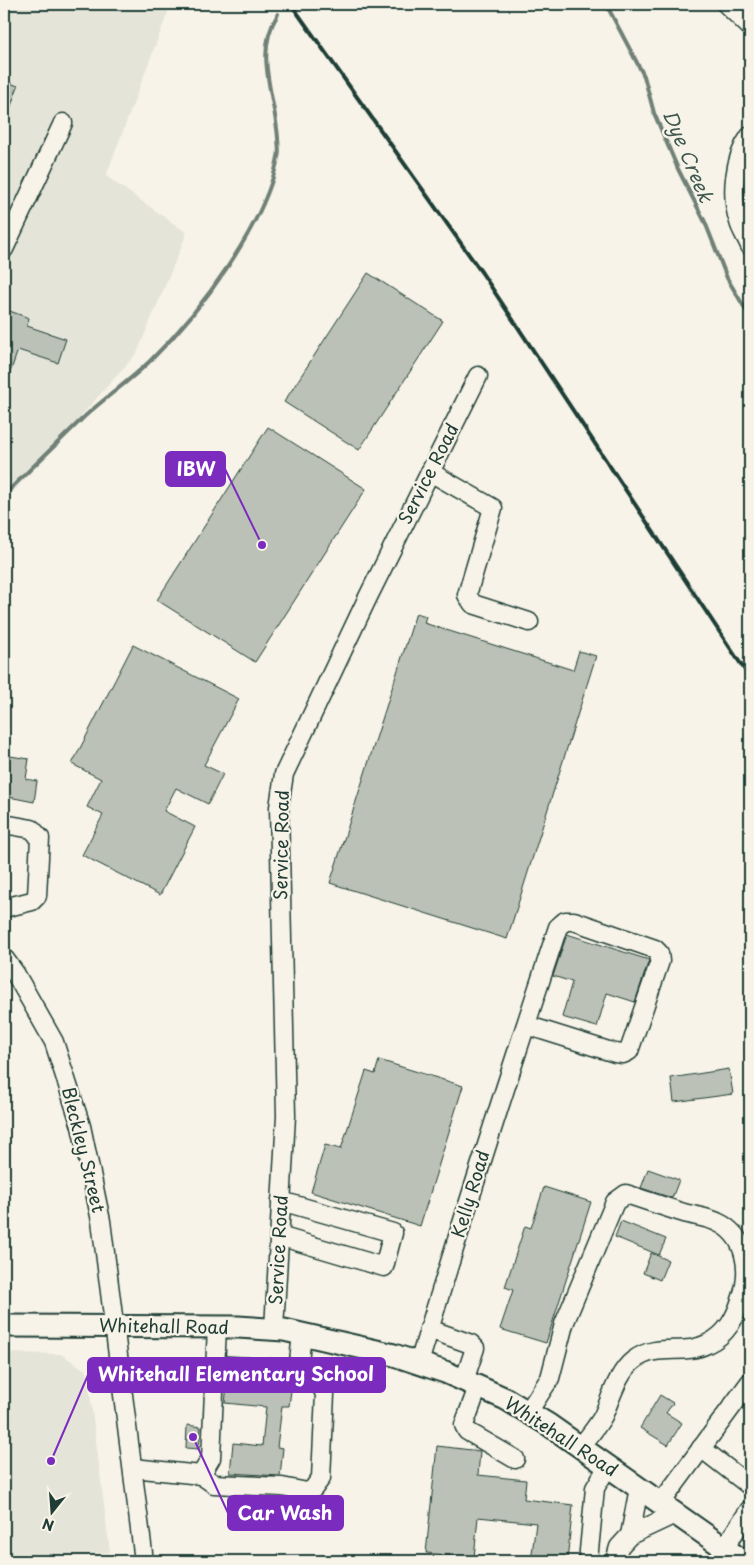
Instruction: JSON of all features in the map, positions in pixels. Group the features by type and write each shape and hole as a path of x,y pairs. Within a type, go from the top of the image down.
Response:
{"main road":[{"name":"Whitehall Road","path":"4,1326 274,1329 394,1355 506,1399 581,1447 736,1557"}],"street":[{"path":"726,4 750,27"},
{"path":"4,249 63,123"},
{"path":"750,136 742,147 734,176 738,221 750,246"},
{"name":"Service Road","path":"274,1329 286,1116 279,807 284,774 362,608 478,376"},
{"path":"430,472 493,508 467,595 473,604 529,622"},
{"path":"4,824 32,829 40,838 36,896 32,900 4,908"},
{"name":"Kelly Road","path":"419,1364 429,1329 526,1025 558,927 565,921 574,921 655,949 659,953 660,960 630,1050 622,1054 615,1053 526,1025"},
{"name":"Bleckley Street","path":"4,958 15,973 54,1042 81,1126 101,1221 112,1326 133,1468 144,1561"},
{"path":"528,1412 550,1378 564,1324 615,1202 626,1194 717,1222 734,1234 743,1248 748,1262 743,1294 737,1313 723,1335 707,1345 691,1350 656,1349 634,1360 619,1379 602,1418 581,1447"},
{"path":"279,1236 384,1267 393,1234 281,1201"},
{"path":"201,1475 211,1458 217,1327"},
{"path":"429,1329 471,1344 475,1348 464,1425 467,1431 516,1458"},
{"path":"298,1370 302,1334"},
{"path":"133,1468 201,1475 214,1484 282,1487 307,1492 313,1490 321,1478 325,1394 320,1384 298,1370 215,1365"},
{"path":"615,1561 620,1547 630,1535 668,1509 701,1448 750,1382"},
{"path":"701,1448 750,1486"},
{"path":"588,1561 595,1488 608,1466"},
{"path":"630,1535 640,1488"},
{"path":"736,1557 750,1509"}],"shaded area":[{"path":"4,4 171,4 106,176 187,233 137,353 4,502"},
{"path":"4,1353 61,1354 87,1371 110,1552 46,1561 4,1561"}],"building":[{"path":"4,81 18,86 5,123 4,123"},
{"path":"368,273 443,321 359,450 284,402"},
{"path":"4,309 29,318 27,326 66,339 58,363 18,350 5,387"},
{"path":"268,427 366,489 255,662 157,600"},
{"path":"416,613 426,616 424,623 573,670 579,651 596,656 507,939 330,883"},
{"path":"133,645 239,699 204,765 223,774 208,804 176,788 164,811 195,827 160,895 82,855 103,815 87,807 101,779 72,764"},
{"path":"4,755 29,759 26,779 37,781 34,802 4,796"},
{"path":"567,934 649,960 635,1002 607,993 597,1027 562,1017 572,982 553,976"},
{"path":"379,1060 463,1086 420,1226 311,1192 325,1145 341,1149 366,1071 375,1074"},
{"path":"729,1069 733,1094 674,1102 671,1078"},
{"path":"648,1169 679,1180 672,1198 641,1188"},
{"path":"544,1187 591,1202 546,1343 500,1329 513,1290 505,1287 525,1226 531,1228"},
{"path":"621,1221 666,1239 659,1255 615,1237"},
{"path":"651,1253 668,1260 660,1280 643,1273"},
{"path":"228,1377 292,1383 289,1406 282,1406 277,1447 283,1448 280,1476 230,1473 233,1443 262,1446 266,1407 225,1403"},
{"path":"660,1395 673,1403 666,1413 682,1423 668,1445 640,1428"},
{"path":"187,1425 201,1427 199,1449 186,1448"},
{"path":"437,1446 480,1451 478,1475 526,1480 524,1499 573,1505 567,1561 531,1561 536,1523 478,1517 474,1558 426,1553"}],"waterway":[{"name":"Dye Creek","path":"606,4 644,76 654,113 678,169 705,222 727,278 750,317"},
{"path":"4,495 82,419 143,368 170,340 210,292 245,238 260,210 271,183 279,155 266,59 267,44 278,14"}],"railway":[{"path":"291,4 482,273 750,678"}],"place":[{"name":"IBW","path":"262,545"},
{"name":"Car Wash","path":"193,1437"},
{"name":"Whitehall Elementary School","path":"51,1461"}]}
